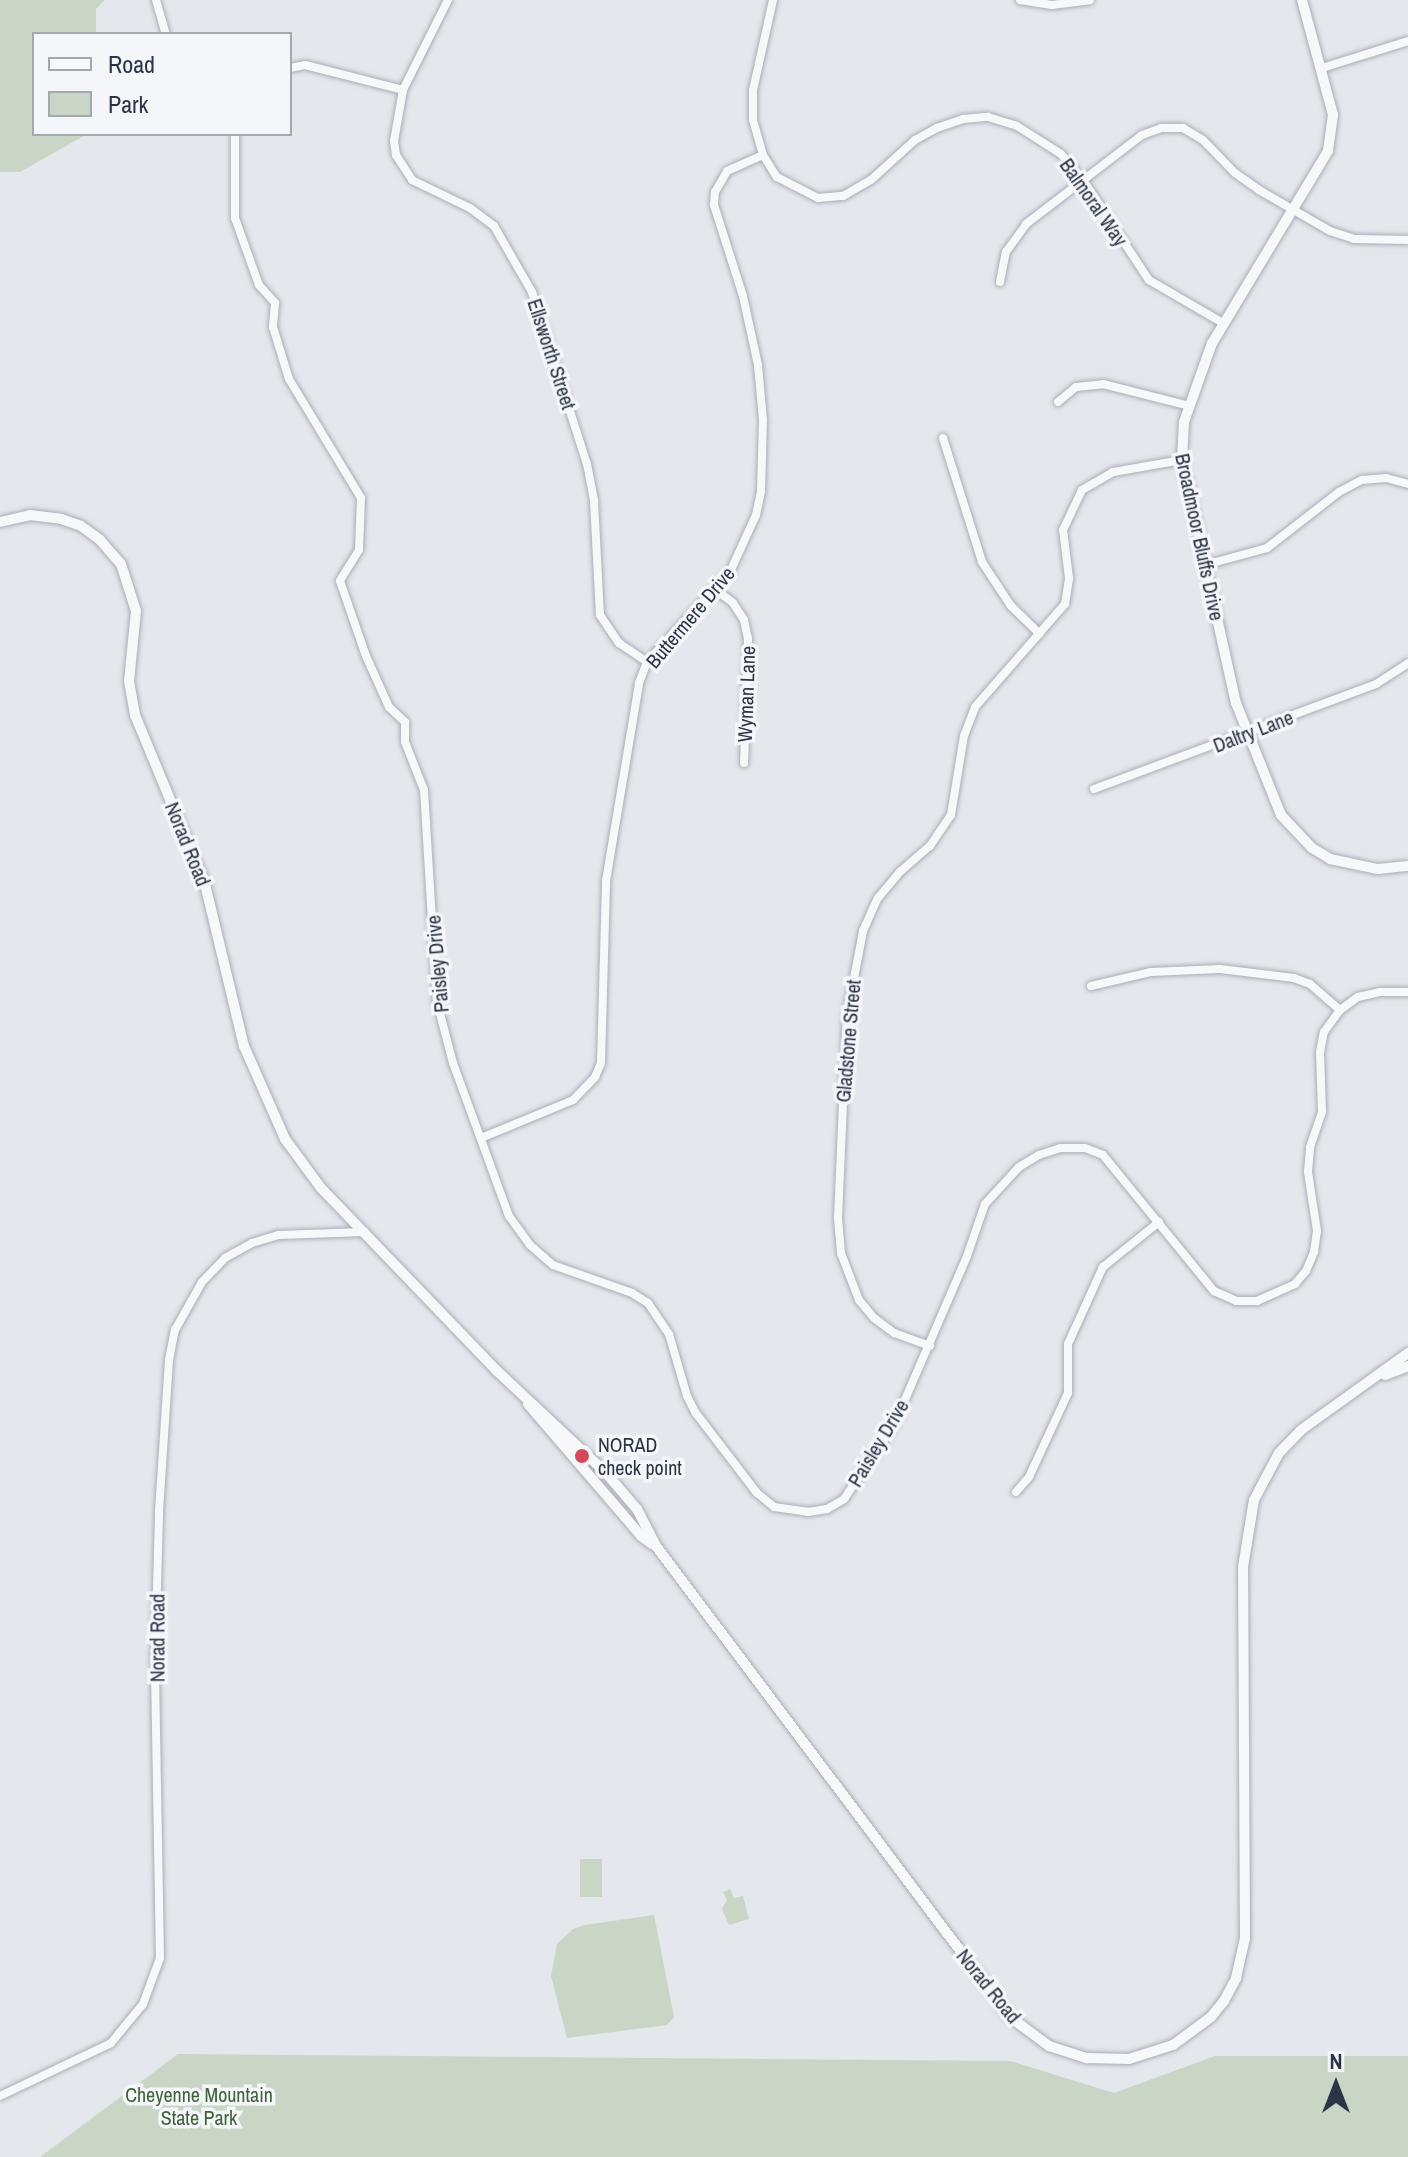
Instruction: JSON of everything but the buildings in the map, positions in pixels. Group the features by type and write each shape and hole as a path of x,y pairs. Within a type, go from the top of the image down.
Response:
{"street":[{"path":"156,0 165,32"},
{"name":"Ellsworth Street","path":"448,0 403,90 394,141 404,169 412,180 484,216 494,226 532,292 587,464 594,501 600,615 619,643 647,662"},
{"name":"Balmoral Way","path":"773,0 753,90 753,120 763,155 777,177 818,198 843,196 871,180 915,140 963,119 988,117 1041,138 1061,154 1083,180 1149,280 1223,323"},
{"path":"1020,0 1052,5 1090,0"},
{"name":"Broadmoor Bluffs Drive","path":"1302,0 1333,115 1328,151 1223,323 1204,362 1181,441 1182,460 1236,703 1281,815 1312,848 1330,859 1353,866 1408,866"},
{"path":"1322,68 1408,41"},
{"path":"292,68 305,65 403,90"},
{"path":"1000,282 1006,252 1026,224 1142,135 1161,128 1183,128 1203,140 1235,173 1330,231 1354,239 1408,240"},
{"name":"Paisley Drive","path":"235,136 235,218 259,285 275,303 273,327 289,379 361,498 359,550 340,581 366,656 389,707 405,722 405,742 424,790 437,1002 453,1063 509,1216 530,1245 553,1265 632,1293 648,1303 669,1334 687,1396 695,1412 750,1485 774,1507 808,1512 827,1509 844,1499 894,1425 930,1346 985,1204 1019,1167 1039,1155 1061,1148 1085,1148 1103,1155 1159,1222 1201,1280 1214,1291 1236,1301 1257,1301 1279,1294 1306,1271 1314,1252 1317,1231 1308,1172 1310,1147 1322,1112 1320,1052 1324,1032 1340,1010"},
{"name":"Buttermere Drive","path":"481,1138 573,1100 595,1077 601,1063 606,881 634,706 647,662 716,590 744,548 756,515 764,460 758,365 743,296 714,205 715,192 727,171 763,155"},
{"path":"1058,402 1076,387 1103,384 1190,406"},
{"path":"943,438 982,562 1005,598 1040,634"},
{"name":"Gladstone Street","path":"930,1346 894,1333 874,1318 859,1300 841,1253 838,1218 847,1015 870,912 901,871 930,846 951,815 967,724 975,707 1065,604 1069,578 1063,530 1082,490 1096,479 1113,472 1182,460"},
{"path":"1205,565 1267,548 1339,492 1362,480 1386,478 1408,484"},
{"name":"Norad Road","path":"0,522 30,515 61,519 81,526 100,540 121,564 136,611 129,681 135,715 208,894 244,1046 280,1131 321,1188 511,1383 641,1536 656,1546 1010,2017 1029,2033 1068,2054 1108,2061 1129,2059 1173,2045 1195,2030 1224,2001 1236,1978 1244,1948 1246,1917 1243,1567 1247,1524 1254,1500 1279,1453 1301,1430 1408,1353"},
{"name":"Wyman Lane","path":"716,590 733,603 744,620 748,639 744,763"},
{"name":"Daltry Lane","path":"1094,789 1376,684 1408,663"},
{"path":"1091,986 1182,968 1294,978 1310,984 1340,1010 1358,997 1379,992 1408,992"},
{"path":"1016,1492 1029,1477 1068,1393 1068,1344 1103,1267 1159,1222"},
{"name":"Norad Road","path":"0,2096 111,2043 143,2004 160,1958 155,1658 158,1540 169,1360 175,1330 202,1282 225,1258 252,1243 279,1235 365,1232"},
{"name":"Norad Road","path":"1352,1393 1408,1366"}],"green space":[{"path":"0,0 105,0 96,9 96,32 32,32 32,136 83,136 20,172 0,172"},
{"path":"580,1859 602,1859 602,1897 580,1897"},
{"path":"730,1889 734,1898 743,1896 749,1919 729,1925 722,1909 727,1900 723,1892"},
{"path":"654,1915 674,2017 667,2025 567,2038 551,1976 557,1944 573,1929 585,1925"},
{"name":"Cheyenne Mountain State Park","path":"178,2054 1010,2061 1114,2093 1215,2056 1408,2056 1408,2157 40,2157"}],"place":[{"name":"NORAD check point","path":"582,1456"}]}
